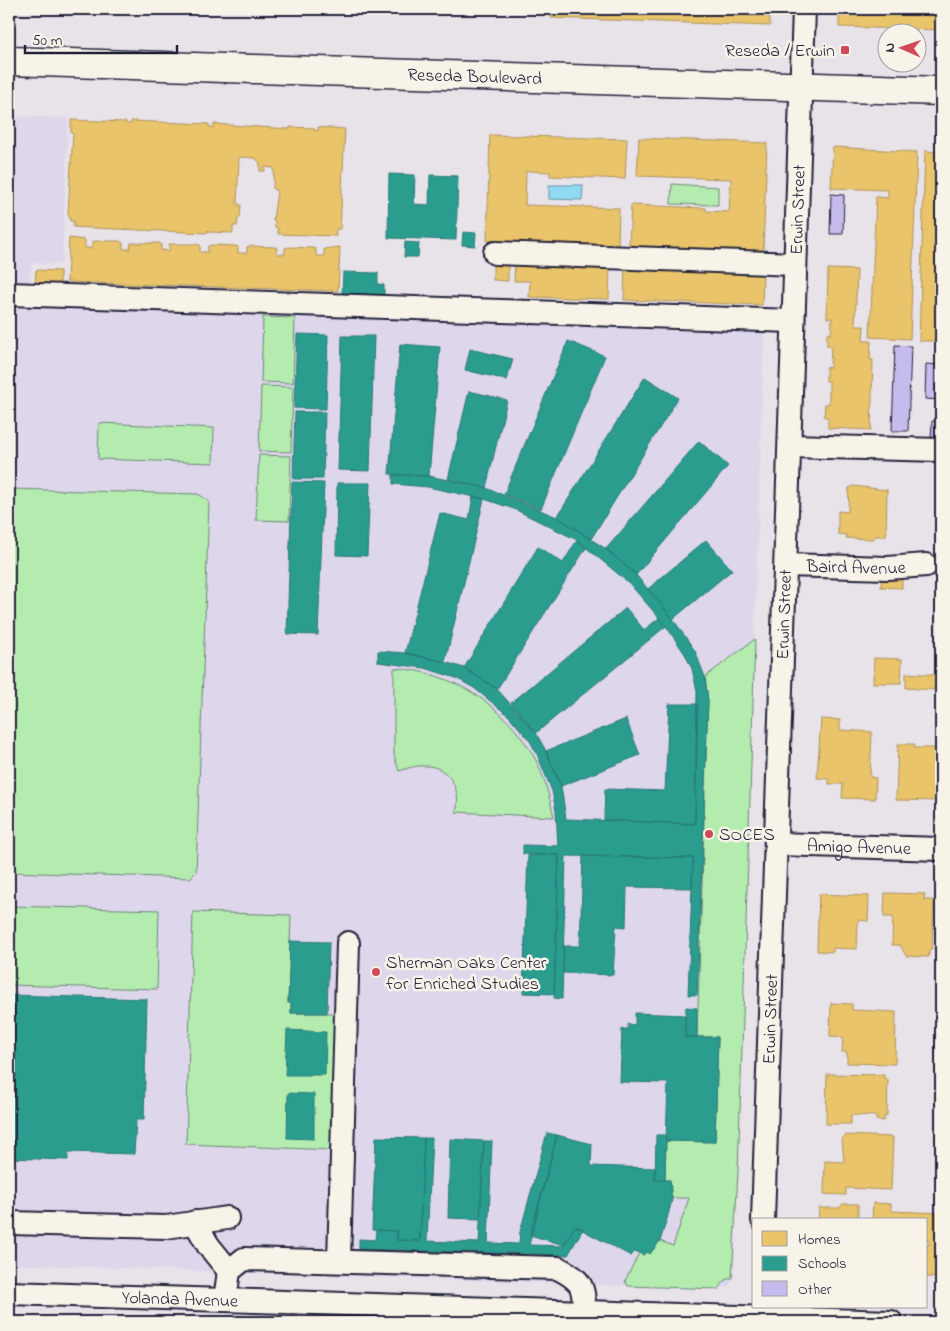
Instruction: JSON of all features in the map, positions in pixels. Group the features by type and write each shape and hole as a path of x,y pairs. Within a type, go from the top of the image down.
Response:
{"main road":[{"name":"Reseda Boulevard","path":"9,61 941,91"}],"street":[{"name":"Erwin Street","path":"763,1218 804,9"},
{"path":"495,253 795,264"},
{"path":"9,294 793,321"},
{"path":"790,446 941,450"},
{"name":"Baird Avenue","path":"786,565 888,568 926,565"},
{"name":"Amigo Avenue","path":"777,844 941,849"},
{"path":"339,1261 348,943"},
{"path":"9,1223 166,1227 227,1218"},
{"path":"195,1222 208,1245 229,1271"},
{"path":"225,1300 229,1271 244,1259 558,1268 575,1277 584,1289 584,1312"},
{"name":"Yolanda Avenue","path":"9,1293 225,1300 452,1315 584,1312 760,1316 891,1322"}],"shaded area":[{"path":"9,116 68,118 62,264 31,263 30,286 9,285"},
{"name":"Sherman Oaks Center for Enriched Studies","path":"9,307 764,330 738,1173 733,1278 729,1286 719,1289 9,1264"}],"green space":[{"path":"672,184 718,187 718,205 671,204"},
{"path":"263,317 295,318 293,383 261,382"},
{"path":"261,386 293,387 291,452 259,451"},
{"path":"99,423 214,428 213,463 98,459"},
{"path":"259,455 291,456 289,521 256,520"},
{"path":"9,489 198,494 209,501 196,872 190,878 9,872"},
{"path":"755,639 738,1173 732,1278 725,1280 719,1289 628,1286 625,1281 639,1253 643,1255 660,1241 673,1246 689,1198 671,1198 670,1180 665,1180 666,1141 715,1142 718,1037 697,1037 708,701 705,677"},
{"path":"394,668 436,676 456,684 491,706 507,720 521,737 537,762 546,785 554,817 456,812 457,796 455,789 448,775 442,770 423,766 399,771 394,755"},
{"path":"9,906 159,910 157,989 9,985"},
{"path":"193,912 291,915 288,1002 291,1003 291,1013 338,1013 333,1150 186,1144"}],"water":[{"path":"549,185 583,185 582,200 549,199"}],"building: Homes":[{"path":"258,9 443,9 443,15"},
{"path":"551,9 769,9 770,26 551,18"},
{"path":"839,9 941,9 941,30 928,30 928,22 878,22 878,28 839,27"},
{"path":"71,120 126,122 126,124 131,124 131,121 209,124 209,127 214,127 214,124 290,129 290,127 314,128 314,130 318,131 318,127 345,129 340,229 336,229 336,236 278,234 278,228 275,227 275,220 273,220 277,191 273,189 274,168 265,167 265,171 260,171 260,163 255,158 239,157 237,204 241,205 240,218 238,218 237,226 233,226 233,233 208,232 208,230 206,233 73,227 74,221 70,221 68,212 73,134 71,133"},
{"path":"490,135 627,139 625,179 550,176 550,172 526,171 525,205 619,208 618,246 487,241"},
{"path":"639,138 767,143 763,252 629,246 631,205 706,208 706,211 729,212 731,179 637,176"},
{"path":"833,147 917,152 910,339 870,337 876,197 888,198 888,190 831,188"},
{"path":"925,151 941,152 941,341 919,341"},
{"path":"69,238 85,240 85,248 92,248 92,242 96,241 119,241 123,243 123,249 130,249 131,243 158,243 161,244 161,250 169,251 169,244 200,245 200,252 208,252 208,246 212,245 235,246 238,247 238,253 247,253 247,247 250,246 274,247 277,248 277,254 285,254 285,248 289,247 312,248 316,249 316,256 324,256 324,249 340,247 338,291 67,282"},
{"path":"493,261 508,262 508,281 493,280"},
{"path":"515,263 610,266 609,299 529,297 530,281 514,281"},
{"path":"625,266 763,271 762,305 624,300"},
{"path":"828,269 857,270 855,326 864,326 863,341 871,341 870,360 873,360 871,430 828,428 828,417 824,417 825,404 829,404 829,381 826,381 826,367 830,368 831,346 827,346 827,334 831,334 832,318 827,318"},
{"path":"36,270 60,271 60,287 35,286"},
{"path":"853,486 887,490 886,536 874,536 874,539 846,538 847,535 838,534 838,511 848,512 849,488"},
{"path":"882,576 902,577 902,588 881,587"},
{"path":"874,658 902,659 901,683 873,683"},
{"path":"906,673 937,675 936,690 906,688"},
{"path":"938,673 941,673 941,691 937,691"},
{"path":"821,719 840,720 840,730 872,732 870,777 876,778 875,799 842,798 843,784 829,784 829,779 817,778"},
{"path":"898,744 915,744 914,748 937,748 936,780 941,780 941,801 896,800"},
{"path":"885,893 925,894 924,900 934,900 932,949 929,949 929,957 906,956 900,945 892,945 893,917 884,917"},
{"path":"819,894 869,896 868,921 858,920 857,949 833,948 833,952 817,951"},
{"path":"831,1003 852,1004 852,1010 896,1012 895,1064 847,1063 847,1052 842,1052 843,1037 830,1036"},
{"path":"827,1074 884,1075 884,1079 888,1079 887,1116 884,1116 884,1121 876,1120 876,1116 851,1115 851,1124 826,1124"},
{"path":"846,1135 893,1137 891,1190 846,1188 846,1195 824,1194 825,1161 844,1162 842,1139"},
{"path":"873,1203 891,1204 891,1211 941,1213 941,1278 928,1277 928,1218 872,1218"},
{"path":"843,1204 858,1204 858,1218 818,1218 819,1208 839,1208"}],"building: Schools":[{"path":"389,174 415,175 414,204 429,205 430,175 458,176 456,240 388,238"},
{"path":"463,232 476,233 475,246 462,245"},
{"path":"405,242 419,243 418,257 404,257"},
{"path":"343,272 378,273 378,284 384,285 384,295 342,294"},
{"path":"297,334 328,335 326,409 294,408"},
{"path":"342,336 374,336 370,471 338,470"},
{"path":"568,341 605,356 541,509 504,494"},
{"path":"400,344 440,347 429,476 389,474"},
{"path":"470,349 513,359 507,380 465,370"},
{"path":"645,377 678,398 591,539 557,517"},
{"path":"469,391 507,400 486,488 448,479"},
{"path":"295,412 325,412 323,479 293,479"},
{"path":"699,441 728,466 636,575 606,549"},
{"path":"393,475 429,476 486,488 557,517 606,549 636,575 673,619 695,651 705,677 708,701 697,995 688,995 693,858 566,856 562,999 554,998 559,855 523,854 523,845 558,846 556,811 552,791 537,754 530,741 509,716 474,688 456,678 425,668 378,662 378,651 405,653 445,662 464,668 497,689 536,733 546,751 561,786 566,819 695,824 697,691 692,669 685,654 666,626 629,583 577,540 514,509 484,499 428,487 393,484"},
{"path":"292,482 324,483 318,635 287,634"},
{"path":"337,483 370,483 367,556 336,555"},
{"path":"473,496 484,499 445,662 405,653 440,513 469,520"},
{"path":"577,540 586,548 497,689 464,668 538,547 563,563"},
{"path":"706,540 732,570 673,619 648,589"},
{"path":"626,608 644,630 659,618 666,626 536,733 511,703"},
{"path":"669,704 698,704 695,824 604,820 605,789 665,791"},
{"path":"626,719 640,755 561,786 546,751"},
{"path":"528,855 559,855 554,994 523,993"},
{"path":"583,856 693,858 692,888 627,887 626,927 616,926 613,975 563,973 564,946 580,946"},
{"path":"290,941 329,942 327,1013 291,1013 291,1003 288,1003"},
{"path":"9,995 147,999 144,1120 136,1120 134,1154 68,1152 68,1160 9,1158"},
{"path":"686,1007 697,1008 697,1037 685,1037"},
{"path":"635,1013 685,1015 685,1037 718,1037 715,1142 666,1141 668,1083 620,1082 622,1029 628,1029 628,1024 635,1025"},
{"path":"287,1030 326,1032 325,1075 285,1075"},
{"path":"288,1093 314,1094 314,1139 287,1138"},
{"path":"547,1133 557,1135 529,1245 563,1246 575,1226 583,1229 568,1255 359,1249 359,1239 375,1240 376,1230 397,1231 397,1240 420,1241 424,1138 432,1138 427,1241 479,1243 484,1141 492,1141 488,1243 519,1244 520,1232"},
{"path":"557,1135 592,1144 591,1166 655,1168 655,1180 670,1180 672,1200 667,1219 660,1241 650,1254 647,1252 643,1255 635,1251 631,1256 575,1226 564,1245 530,1235"},
{"path":"656,1135 666,1135 665,1180 655,1180"},
{"path":"376,1137 424,1138 420,1241 397,1240 397,1231 372,1230"},
{"path":"450,1139 484,1141 480,1219 448,1218"}],"building: Other":[{"path":"831,194 844,195 843,234 830,234"},
{"path":"895,345 911,346 908,431 892,431"},
{"path":"926,364 941,365 941,400 925,399"},
{"path":"932,421 941,421 941,439 931,439"}],"place":[{"name":"Reseda / Erwin","path":"845,50"},
{"name":"SOCES","path":"709,834"},
{"name":"Sherman Oaks Center for Enriched Studies","path":"376,972"}]}
